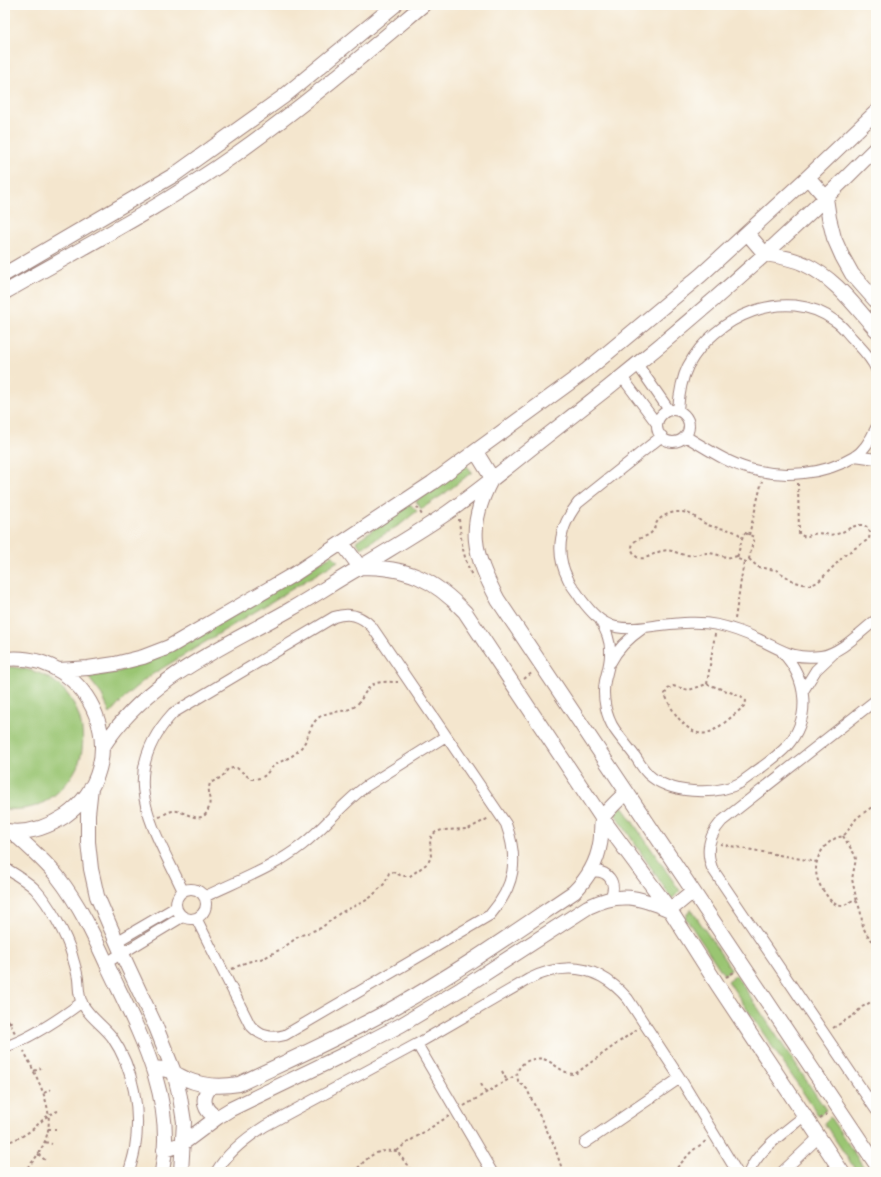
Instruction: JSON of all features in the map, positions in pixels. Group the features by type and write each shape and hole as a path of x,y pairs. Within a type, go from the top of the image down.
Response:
{"street":[{"path":"5,274 174,175 283,97 395,5"},
{"path":"5,292 178,192 235,155 290,115 423,5"},
{"path":"59,670 115,664 143,657 169,647 296,573 410,498 476,452 587,370 701,275 808,177 876,112"},
{"path":"102,748 111,734 131,711 153,691 177,673 292,608 404,541 492,478 622,377 717,297 826,198 876,148"},
{"path":"808,177 826,198 830,225 842,256 852,274 876,301"},
{"path":"747,233 765,254 784,257 803,263 820,272 836,284 876,330"},
{"path":"674,410 687,367 698,351 713,335 738,317 769,307 797,306 817,312 836,321 868,355 876,370"},
{"path":"637,364 674,410"},
{"path":"622,377 658,424"},
{"path":"674,410 682,412 688,419 689,428 682,439 674,442 669,441 659,433 658,424 660,417 666,412 674,410"},
{"path":"685,436 735,464 764,472 798,474 818,471 837,465 855,456 864,447 876,428"},
{"path":"609,666 610,644 607,633 600,620 588,609 568,580 560,554 560,540 564,526 578,503 662,436"},
{"path":"476,452 492,478"},
{"path":"855,456 876,459"},
{"path":"492,478 482,497 477,516 475,537 478,558 487,580 498,600 876,1164"},
{"path":"342,543 360,567"},
{"path":"360,567 380,567 418,576 436,585 451,597 465,612 602,818 670,910 717,984 842,1172"},
{"path":"183,891 151,821 145,806 142,789 146,756 152,740 161,726 173,713 334,617 342,614 351,614 367,621 506,824 514,856 508,888 503,898 490,915 285,1035 277,1037 262,1035 250,1025 196,918"},
{"path":"600,620 614,626 629,629 644,627 686,622 716,625 733,629 760,640 781,652 790,660 796,670 803,691 801,720 796,733 788,745 779,755 740,783 713,791 686,790 672,787 648,774 614,728 607,714 604,698 605,681 609,666 615,654 624,643 644,627"},
{"path":"803,691 816,670 835,652 876,620"},
{"path":"781,652 808,657 822,656 835,652"},
{"path":"8,656 45,663 72,679 83,690 98,717 102,748 99,768 91,787 71,812 58,821 38,829 8,832"},
{"path":"876,700 722,821 712,834 709,842 709,856 712,868 876,1110"},
{"path":"204,898 291,853 312,837 353,796 446,736"},
{"path":"91,787 88,814 88,835 91,869 97,896 119,948 156,1027 174,1072 184,1122 181,1172"},
{"path":"154,1068 174,1072 185,1079 198,1084 226,1086 239,1084 340,1036 398,1006 456,971 574,892 591,872 597,858 600,844 602,818 626,792"},
{"path":"8,832 36,853 57,876 76,902 91,930 139,1032 154,1068 162,1100 165,1125 162,1172"},
{"path":"5,868 35,889 62,930 72,954 78,978 78,990 82,1002 88,1012 107,1030 117,1045 126,1064 132,1083 136,1104 137,1124 135,1149 129,1172"},
{"path":"591,872 601,872 610,878 614,888 610,898"},
{"path":"191,889 199,891 204,898 206,905 205,910 196,918 189,919 182,917 179,914 176,907 177,898 183,891 191,889"},
{"path":"670,910 693,891"},
{"path":"164,1150 182,1144 231,1109 401,1025 588,907 610,898 627,897 643,900 670,910"},
{"path":"106,963 119,948 176,907"},
{"path":"119,948 182,917"},
{"path":"91,930 108,920"},
{"path":"216,1172 231,1152 247,1138 265,1126 418,1044 529,979 555,969 569,968 582,969 596,973 608,979 619,988 645,1024 680,1078 737,1172"},
{"path":"5,1047 20,1041 60,1018 82,1002"},
{"path":"418,1044 492,1172"},
{"path":"585,1143 680,1078"},
{"path":"212,1086 205,1095 205,1106 212,1115 218,1117"},
{"path":"749,1172 753,1162 764,1150 811,1126"},
{"path":"782,1172 811,1126"}],"path":[{"path":"749,535 764,472"},
{"path":"749,559 758,567 776,570 795,582 810,584 818,582 846,554 869,538 870,532 866,526 863,525 855,526 837,534 819,532 806,536 800,535 798,474"},
{"path":"410,498 429,524"},
{"path":"737,556 728,558 708,553 686,555 663,550 648,557 642,558 634,554 632,550 635,541 651,533 662,518 669,513 678,512 692,514 704,522 713,526 732,530 742,537"},
{"path":"456,515 458,518 460,542 473,579"},
{"path":"743,534 753,536 754,539 749,559 746,562 738,560 737,556 743,534"},
{"path":"733,629 744,561"},
{"path":"707,684 716,625"},
{"path":"514,686 542,665"},
{"path":"151,821 173,811 178,811 191,817 197,818 202,816 207,812 209,806 208,792 210,783 222,776 228,769 237,768 251,779 262,778 267,775 275,765 288,759 299,750 307,738 313,724 318,718 333,712 342,712 356,706 361,701 369,687 376,683 409,682"},
{"path":"707,684 741,696 746,701 742,708 710,732 700,734 687,728 667,701 665,694 668,688 673,686 689,690 707,684"},
{"path":"857,902 853,900 847,905 839,906 828,898 820,886 815,874 817,862 819,856 827,845 834,839 843,836 856,819 876,804"},
{"path":"224,973 247,962 264,958 283,948 299,936 321,928 340,913 371,897 385,883 389,873 393,872 402,876 410,876 428,863 432,857 430,840 432,835 436,832 442,830 468,829 498,813"},
{"path":"843,836 856,859 852,880 857,902 860,907 861,921 865,932 876,944"},
{"path":"709,842 817,862"},
{"path":"717,984 743,965"},
{"path":"824,1033 854,1015 862,1007 876,999"},
{"path":"5,1014 20,1041 44,1093 49,1114 45,1142 24,1172"},
{"path":"9,1023 14,1020"},
{"path":"563,1172 558,1154 549,1134 527,1089 518,1081 516,1075 517,1072 525,1062 538,1058 548,1060 569,1074 575,1074 645,1024"},
{"path":"34,1071 41,1068"},
{"path":"502,1071 507,1081"},
{"path":"481,1084 486,1093"},
{"path":"44,1093 51,1089"},
{"path":"811,1126 837,1106"},
{"path":"6,1132 6,1142 27,1134 49,1114 58,1111"},
{"path":"48,1129 56,1128"},
{"path":"673,1172 692,1151 715,1135"},
{"path":"45,1142 52,1144"},
{"path":"353,1172 358,1169 366,1159 377,1152 397,1151 412,1172"},
{"path":"38,1154 45,1160"}],"green space":[{"path":"466,465 472,472 444,494 421,509 416,501"},
{"path":"410,504 417,511 401,524 361,548 356,541"},
{"path":"332,555 338,561 148,677 130,692 110,714 102,695 88,677 118,672 139,664"},
{"path":"12,667 40,673 55,682 64,690 76,709 80,721 83,744 77,767 64,786 51,798 41,804 31,807 5,809 5,668"},
{"path":"621,805 680,891 672,899 615,814"},
{"path":"691,909 731,969 724,975 685,917"},
{"path":"736,975 826,1110 819,1116 728,981"},
{"path":"830,1117 867,1172 857,1172 824,1123"}]}
